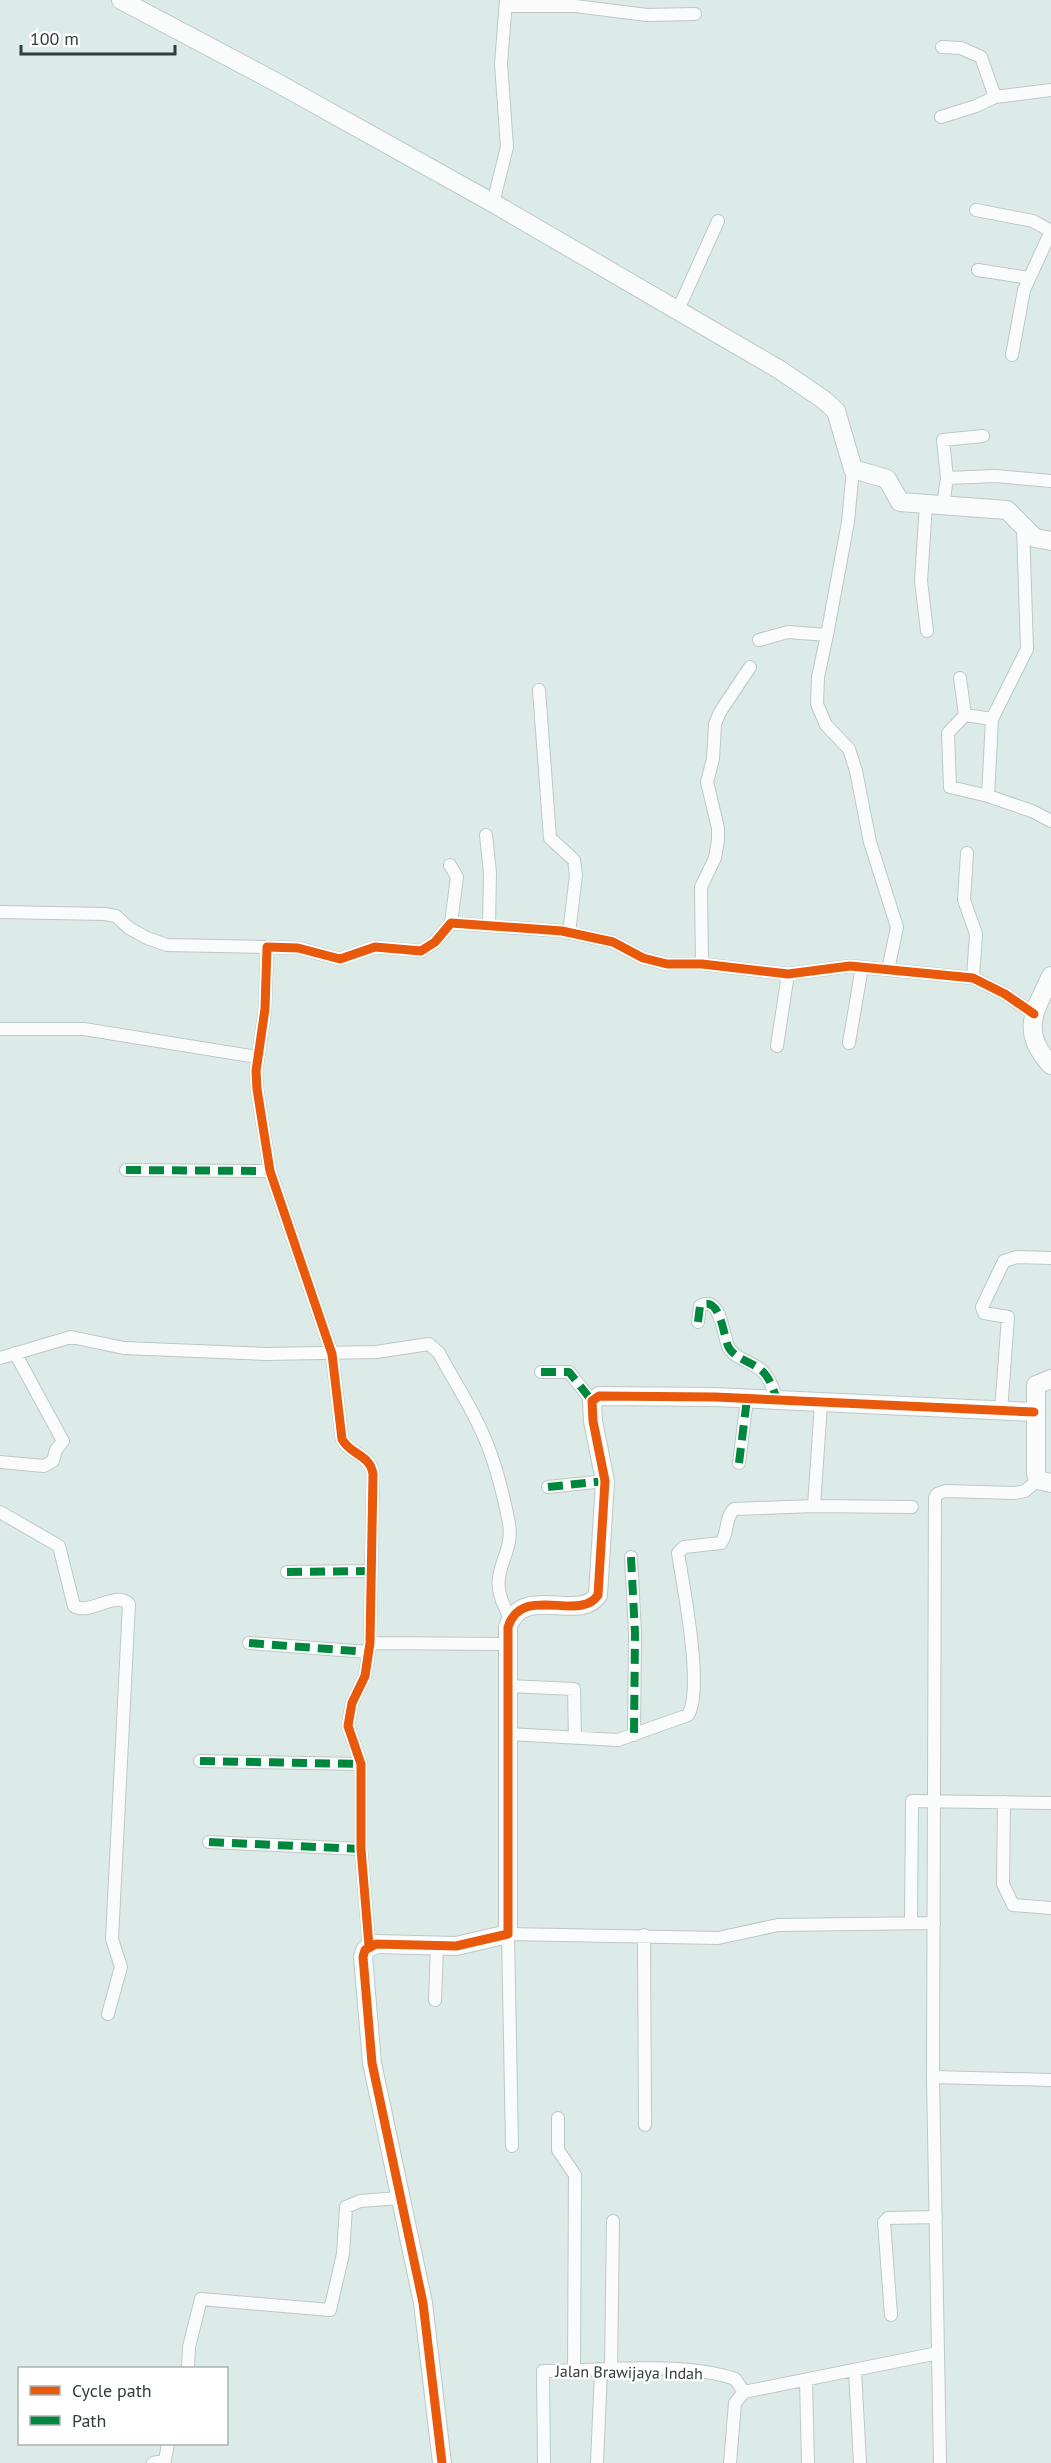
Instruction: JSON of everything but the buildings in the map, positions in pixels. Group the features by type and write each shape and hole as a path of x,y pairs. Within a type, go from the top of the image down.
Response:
{"street":[{"path":"126,1 493,203 780,370 831,405 839,417 853,469 848,522 818,677 817,704 826,725 849,749 856,771 870,842 897,927 888,970"},
{"path":"493,203 507,147 501,64 506,3 575,6 646,15 695,14"},
{"path":"942,47 961,48 981,57 985,63 994,97"},
{"path":"941,117 976,106 994,97 1051,90"},
{"path":"976,210 1033,221 1050,230 1024,290 1012,355"},
{"path":"678,310 718,221"},
{"path":"978,270 1029,278"},
{"path":"927,631 921,581 934,505 947,478 944,440 983,436"},
{"path":"853,469 887,479 900,502 1007,510 1035,538 1051,541"},
{"path":"947,478 994,476 1051,481"},
{"path":"988,795 992,719 1027,649 1023,527"},
{"path":"759,640 788,632 827,635"},
{"path":"702,964 701,888 715,858 718,840 718,828 707,782 713,759 715,724 720,712 750,667"},
{"path":"960,678 965,715"},
{"path":"540,690 550,838 569,852 574,860 576,874 569,933"},
{"path":"965,715 992,719"},
{"path":"965,715 948,733 949,784 953,788 988,795 1032,811 1051,822"},
{"path":"486,835 490,873 489,926"},
{"path":"968,853 964,900 976,934 973,978"},
{"path":"0,912 116,916 138,933 167,945 298,948 340,959 375,947 421,951 435,942 451,923 457,877 450,865"},
{"path":"451,923 569,933 613,942 655,962 702,964 788,974 833,967 862,967 973,978 1005,994 1034,1014"},
{"path":"267,947 256,1089 270,1171 332,1354 342,1439 346,1447 364,1457 372,1467 369,1648 365,1676 348,1715 348,1726 361,1764 361,1849 369,1946 363,1957 372,2063 423,2303 442,2463"},
{"path":"849,1043 862,967"},
{"path":"777,1046 788,974"},
{"path":"1048,1062 1033,1040 1034,1014 1051,976"},
{"path":"0,1029 84,1029 257,1057"},
{"path":"126,1170 270,1171"},
{"path":"1001,1411 1008,1317 984,1313 982,1307 1004,1261 1017,1257 1051,1258"},
{"path":"698,1322 700,1306 703,1304 708,1304 718,1311 732,1352 766,1374 777,1400"},
{"path":"0,1358 71,1336 124,1348 332,1354 376,1352 425,1343 439,1353 482,1430 510,1530 497,1585 500,1601 511,1619"},
{"path":"0,1462 44,1466 52,1461 56,1450 63,1442 15,1353"},
{"path":"512,2146 506,1644 511,1619 516,1612 529,1606 587,1604 595,1599 599,1590 605,1481 591,1401 569,1372 541,1372"},
{"path":"939,2463 933,2077 935,1498 937,1494 945,1491 1015,1494 1044,1481 1034,1412 1036,1384 1051,1379"},
{"path":"591,1401 599,1396 747,1399 1034,1412"},
{"path":"739,1463 747,1399"},
{"path":"814,1506 821,1404"},
{"path":"548,1487 605,1481"},
{"path":"0,1502 0,1512 59,1546 74,1606 83,1609 120,1600 129,1604 112,1939 121,1967 108,2014"},
{"path":"507,1734 606,1740 634,1735 684,1717 693,1708 690,1635 678,1550 720,1543 724,1538 728,1516 734,1509 814,1506 912,1507"},
{"path":"631,1557 635,1633 634,1735"},
{"path":"287,1572 369,1571"},
{"path":"249,1643 369,1648 506,1644"},
{"path":"506,1686 574,1689 574,1738"},
{"path":"200,1761 361,1764"},
{"path":"911,1922 912,1801 1051,1803"},
{"path":"1004,1802 1004,1891 1013,1905 1051,1908"},
{"path":"209,1842 361,1849"},
{"path":"369,1946 386,1943 437,1946 476,1943 508,1934 718,1938 778,1925 934,1923"},
{"path":"644,1935 645,2125"},
{"path":"435,2000 437,1946"},
{"path":"933,2077 1051,2080"},
{"path":"558,2118 558,2150 575,2175 574,2371"},
{"path":"188,2367 189,2347 201,2299 330,2310 343,2254 346,2207 360,2201 400,2198"},
{"path":"891,2315 884,2222 888,2218 936,2217"},
{"path":"597,2463 606,2371 613,2221"},
{"path":"730,2463 735,2403 742,2388 806,2380 938,2353"},
{"path":"855,2370 860,2463"},
{"name":"Jalan Brawijaya Indah","path":"544,2463 543,2371 708,2373 731,2377 742,2388"},
{"path":"806,2380 808,2463"},
{"path":"153,2463 165,2460 168,2445"}],"marked path":[{"path":"126,1170 270,1171"},
{"path":"698,1322 700,1306 707,1304 712,1306 720,1317 731,1351 765,1374 777,1400"},
{"path":"541,1372 569,1372 592,1401"},
{"path":"739,1463 747,1399"},
{"path":"548,1487 605,1481"},
{"path":"631,1557 635,1633 634,1735"},
{"path":"287,1572 369,1571"},
{"path":"249,1643 368,1652"},
{"path":"200,1761 361,1764"},
{"path":"209,1842 361,1849"}],"cycle path":[{"path":"369,1946 361,1849 361,1764 348,1726 352,1703 365,1676 370,1643 373,1474 368,1462 342,1439 332,1354 270,1171 256,1071 265,1009 267,947 298,948 340,959 375,947 421,951 435,942 451,923 562,931 613,942 643,958 667,964 702,964 788,974 850,966 973,978 1005,994 1034,1014"},
{"path":"442,2463 423,2303 372,2063 363,1957 365,1950 376,1944 456,1946 508,1934 508,1627 515,1614 525,1607 578,1606 590,1603 598,1595 605,1481 593,1421 592,1401 599,1396 715,1397 1034,1412"}]}
